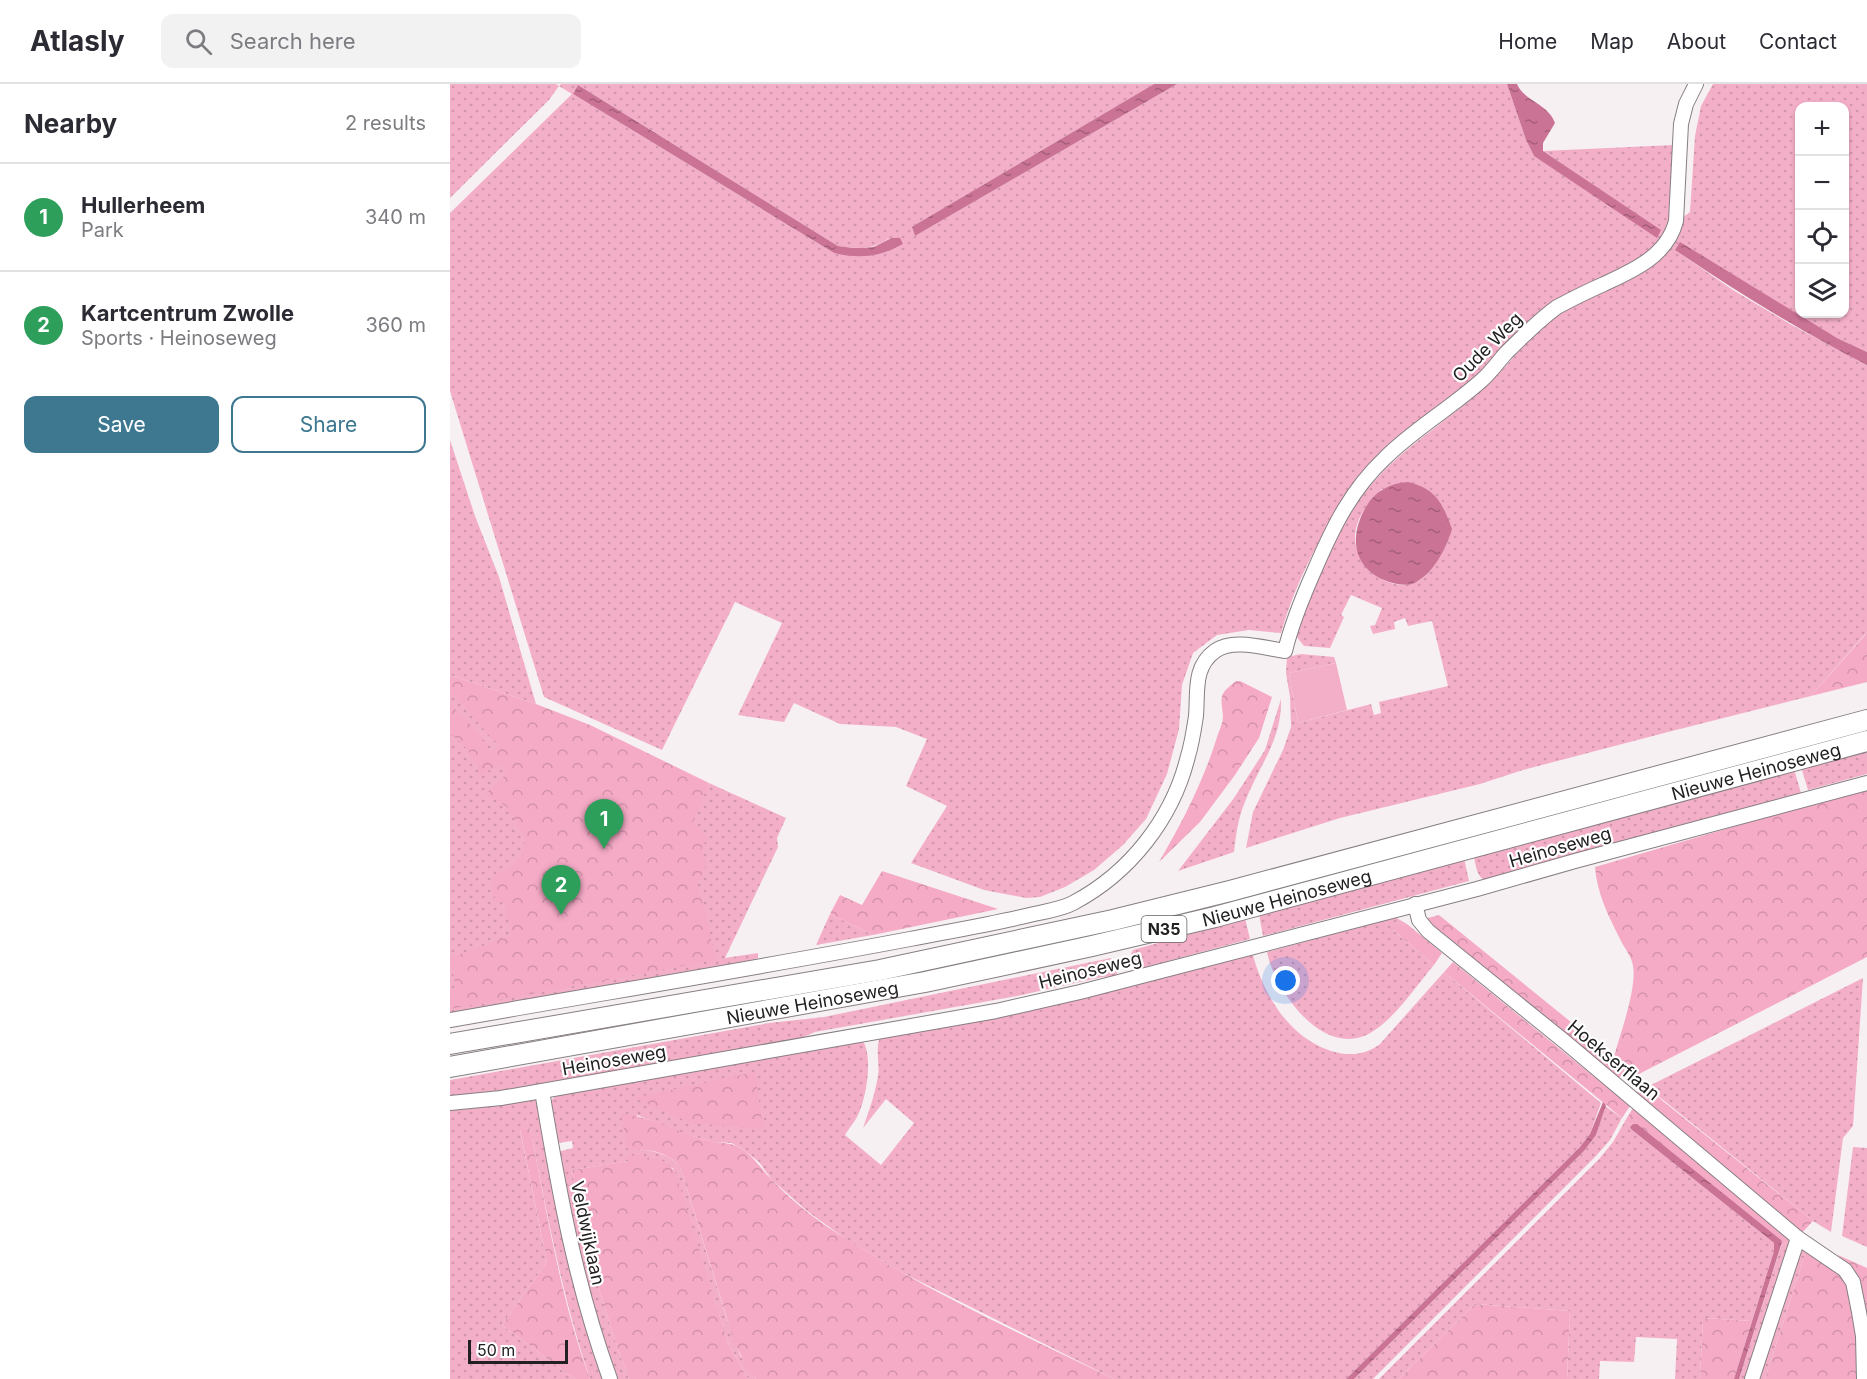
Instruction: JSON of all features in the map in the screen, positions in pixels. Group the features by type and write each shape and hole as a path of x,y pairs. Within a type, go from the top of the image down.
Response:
{"highway":[{"name":"Nieuwe Heinoseweg","path":"450,1044 880,970 1113,921 1867,720"},
{"name":"Nieuwe Heinoseweg","path":"450,1067 925,982 1092,946 1226,914 1867,741"}],"street":[{"name":"Oude Weg","path":"450,1020 1017,918 1071,904 1101,886 1131,860 1163,818 1176,793 1188,756 1196,716 1198,676 1202,665 1217,649 1229,645 1285,651 1301,600 1334,525 1351,496 1367,476 1386,456 1485,378 1506,353 1544,316 1557,307 1643,265 1666,243 1676,221 1683,114 1696,84"},
{"name":"Heinoseweg","path":"450,1103 501,1098 996,1011 1133,979 1477,889 1867,783"},
{"name":"Hoekserflaan","path":"1415,904 1419,920 1428,931 1564,1041 1800,1240 1840,1266 1853,1282 1863,1336 1864,1379"},
{"name":"Veldwijklaan","path":"542,1091 572,1253 585,1305 610,1379"},
{"path":"1752,1379 1800,1240"}],"shaded area":[{"path":"450,84 556,84 559,86 549,100 450,198"},
{"path":"561,84 1154,84 912,227 915,236 1177,84 1507,84 1526,140 1534,156 1660,230 1543,151 1673,145 1669,218 1665,237 1649,254 1556,303 1340,508 1306,568 1281,633 1249,630 1217,635 1193,653 1182,685 1179,729 1167,774 1146,819 1123,845 1094,870 1065,887 1040,897 1026,898 984,890 911,863 947,806 906,786 927,739 896,727 840,724 794,703 784,722 738,715 782,623 735,602 662,750 544,697 450,391 450,213 572,94 559,86","holes":["578,85 838,246 864,248 888,239 903,244 878,254 834,253 573,94"]},
{"path":"1713,84 1867,84 1867,352 1800,318 1849,318 1849,102 1795,102 1795,315 1675,250 1733,290 1790,324 1867,365 1867,632 1811,696 1523,770 1480,784 1340,818 1246,848 1253,812 1283,750 1291,727 1286,673 1287,657 1301,654 1334,657 1336,663 1289,673 1298,723 1371,704 1374,715 1381,713 1379,702 1448,686 1432,621 1408,626 1405,618 1394,622 1395,629 1373,634 1370,626 1375,625 1382,608 1351,595 1341,615 1344,617 1330,648 1304,646 1296,636 1294,630 1320,569 1351,511 1364,493 1392,463 1477,394 1541,327 1561,312 1642,271 1657,259 1675,225 1690,212 1695,136 1701,106","holes":["1382,489 1442,506 1450,526 1449,537 1426,575 1415,582 1403,585 1391,583 1380,578 1362,560 1357,548 1356,529 1368,505"]},
{"path":"450,440 475,516 499,577 536,704 450,675"},
{"path":"1336,663 1347,710 1298,723 1289,673"},
{"path":"450,678 697,808 709,783 786,818 777,838 778,847 725,958 758,953 758,958 450,1014"},
{"path":"1281,699 1278,728 1243,808 1234,852 1178,871 1234,798 1265,750"},
{"path":"1867,750 1867,774 1808,790 1801,767"},
{"path":"1794,769 1801,793 1486,881 1477,870 1474,857"},
{"path":"1464,858 1469,881 1263,936 1259,914"},
{"path":"830,914 873,935 816,945"},
{"path":"1395,917 1407,924 1392,929 1434,965 1393,1015 1374,1031 1364,1036 1347,1039 1331,1036 1315,1027 1289,999 1271,967 1267,952"},
{"path":"1245,918 1250,939 1142,968 1134,962 1131,954 1133,950"},
{"path":"1253,955 1266,990 1287,1021 1318,1046 1344,1054 1369,1051 1380,1044 1444,972 1601,1103 1590,1134 1580,1147 1346,1379 1114,1379 899,1271 847,1240 807,1211 772,1180 759,1162 741,1148 731,1143 714,1142 687,1135 637,1115 638,1149 656,1152 667,1157 681,1169 726,1316 740,1355 756,1379 748,1379 728,1343 673,1168 630,1161 572,1170 596,1276 629,1379 614,1379 586,1294 557,1152 573,1148 572,1141 558,1143 556,1141 549,1102 558,1094 862,1040 868,1056 868,1077 858,1115 845,1135 881,1165 914,1123 886,1099 863,1128 878,1076 880,1037 1025,1011"},
{"path":"1111,958 1116,967 1116,976 815,1032 797,1040 522,1090 450,1098 450,1080 769,1023 824,1017"},
{"path":"1863,978 1853,1126 1843,1138 1831,1232 1813,1221 1647,1087"},
{"path":"532,1098 539,1102 606,1379 590,1379 580,1348 556,1255 530,1128 520,1130 547,1262 502,1325 575,1379 450,1379 450,1109"},
{"path":"1605,1106 1622,1118 1610,1140 1596,1156 1373,1379 1354,1379 1584,1151 1596,1135"},
{"path":"1625,1121 1632,1125 1632,1130 1774,1243 1774,1251 1752,1321 1703,1318 1700,1379 1675,1379 1677,1339 1636,1337 1634,1362 1600,1361 1599,1379 1567,1379 1570,1311 1475,1304 1399,1379 1379,1379 1599,1159 1613,1142"},
{"path":"1853,1147 1867,1148 1867,1247 1842,1236"},
{"path":"1790,1239 1791,1245 1748,1379 1739,1379 1781,1246"},
{"path":"1801,1247 1806,1251 1765,1379 1757,1379"}],"green space":[{"path":"1867,632 1867,682 1811,696 1865,635"},
{"path":"450,675 590,725 709,783 693,822 707,838 702,849 707,864 697,885 707,917 715,960 450,1009 450,990 456,989 450,958 512,935 504,901 497,904 492,889 492,879 496,874 508,869 518,861 525,837 506,806 485,794 507,774 501,765 478,776 478,766 467,749 450,733 450,704 474,728 491,752 501,746 450,692"},
{"path":"1236,681 1272,697 1259,738 1200,822 1159,862 1200,784 1222,721 1223,693"},
{"path":"1867,788 1867,957 1635,1076 1627,1070 1617,1080 1424,919 1439,915 1614,1057 1633,987 1633,966 1604,905 1595,867"},
{"path":"882,871 998,909 873,935 830,914 840,895 862,905"},
{"path":"1407,924 1442,953 1434,965 1391,928"},
{"path":"1453,962 1630,1106 1622,1118 1444,972"},
{"path":"755,1072 763,1129 691,1123 634,1098"},
{"path":"1647,1087 1813,1221 1801,1234 1635,1093"},
{"path":"1633,1108 1790,1239 1781,1246 1782,1242 1633,1124 1625,1121"},
{"path":"621,1114 644,1118 700,1138 731,1144 742,1149 790,1198 838,1234 880,1260 945,1296 1114,1379 756,1379 746,1366 734,1341 681,1169 677,1163 658,1152 628,1150"},
{"path":"530,1128 562,1286 590,1379 575,1379 502,1325 547,1262 520,1129"},
{"path":"638,1155 663,1161 675,1171 728,1343 748,1379 629,1379 596,1276 572,1170 629,1161 629,1156"},
{"path":"1806,1251 1834,1268 1842,1277 1848,1290 1856,1320 1859,1379 1765,1379"},
{"path":"1838,1255 1867,1268 1867,1339 1854,1278"},
{"path":"1475,1304 1570,1311 1567,1379 1399,1379"},
{"path":"1703,1318 1752,1321 1734,1379 1700,1379"}],"water":[{"path":"1154,84 1177,84 915,236 912,227 915,225"},
{"path":"1507,84 1517,84 1525,95 1548,111 1552,117 1555,123 1543,143 1543,151 1661,230 1657,238 1534,156 1526,140"},
{"path":"578,85 838,246 873,247 896,238 900,238 903,244 870,256 834,253 573,94"},
{"path":"1680,242 1795,312 1795,318 1804,318 1837,338 1867,352 1867,365 1793,325 1675,250"},
{"path":"1408,482 1425,488 1437,498 1452,529 1442,552 1426,575 1412,584 1403,585 1377,577 1368,569 1361,561 1356,541 1360,518 1374,496 1389,486"},
{"path":"1603,1102 1606,1105 1596,1135 1584,1151 1354,1379 1346,1379 1580,1147 1590,1134"},
{"path":"1637,1124 1782,1242 1739,1379 1734,1379 1774,1251 1774,1243 1632,1130 1630,1127"}],"place":[{"name":"Hullerheem","path":"604,849"},
{"name":"Kartcentrum Zwolle","path":"561,915"}]}
